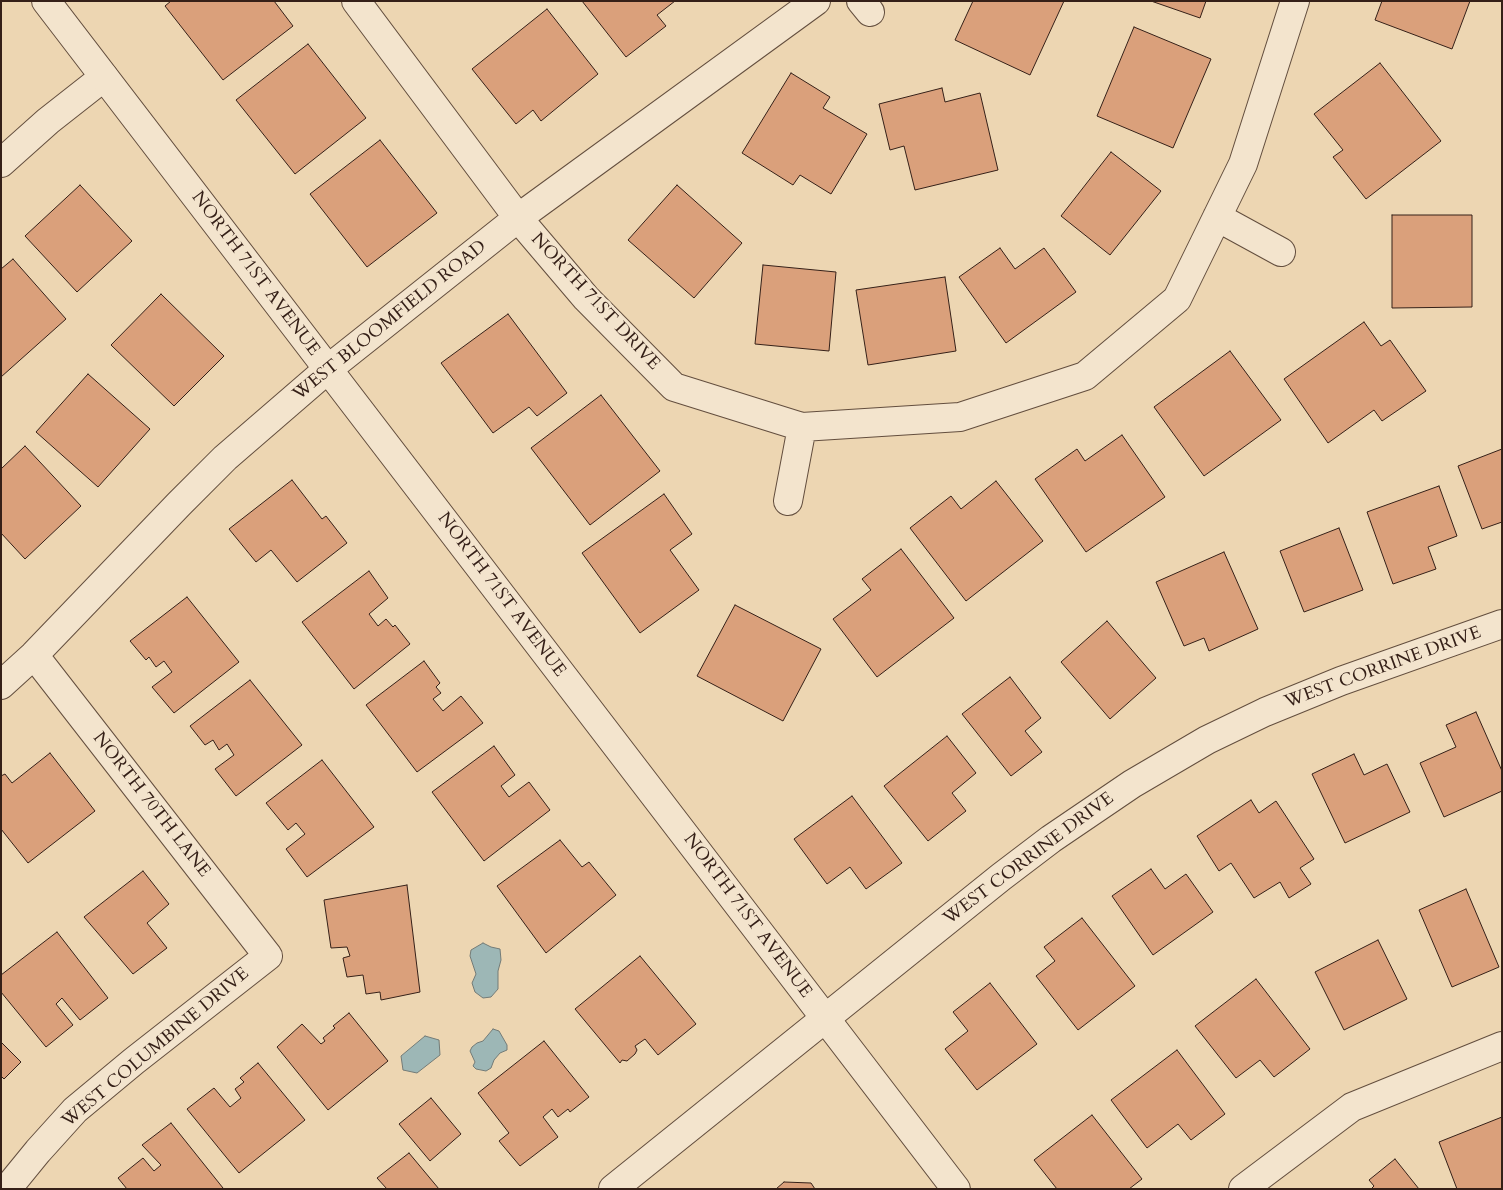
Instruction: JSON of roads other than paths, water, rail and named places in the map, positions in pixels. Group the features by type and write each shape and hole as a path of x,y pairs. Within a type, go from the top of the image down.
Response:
{"street":[{"name":"NORTH 71ST AVENUE","path":"46,1 956,1189"},
{"name":"NORTH 71ST DRIVE","path":"356,1 518,218 586,298 674,387 802,427"},
{"name":"WEST BLOOMFIELD ROAD","path":"1,685 34,655 225,458 328,369 518,218 816,1"},
{"path":"788,501 802,427 960,417 1085,376 1177,299 1243,164 1296,1"},
{"path":"1,164 48,121 104,77"},
{"path":"1217,217 1281,252"},
{"name":"WEST CORRINE DRIVE","path":"613,1189 1051,839 1132,784 1207,740 1265,712 1341,681 1502,624"},
{"name":"NORTH 70TH LANE","path":"34,655 268,956"},
{"name":"WEST COLUMBINE DRIVE","path":"13,1186 75,1110 134,1061 268,956"},
{"path":"1243,1189 1352,1107 1502,1046"}],"water":[{"path":"483,943 500,949 501,960 498,971 498,989 491,997 483,998 475,992 472,983 476,974 470,956 471,950"},
{"path":"493,1029 499,1031 507,1045 507,1050 500,1053 494,1060 491,1068 486,1071 476,1069 473,1066 475,1062 470,1051 477,1043 483,1041"},
{"path":"425,1036 439,1040 440,1055 417,1073 403,1070 401,1056"}]}
